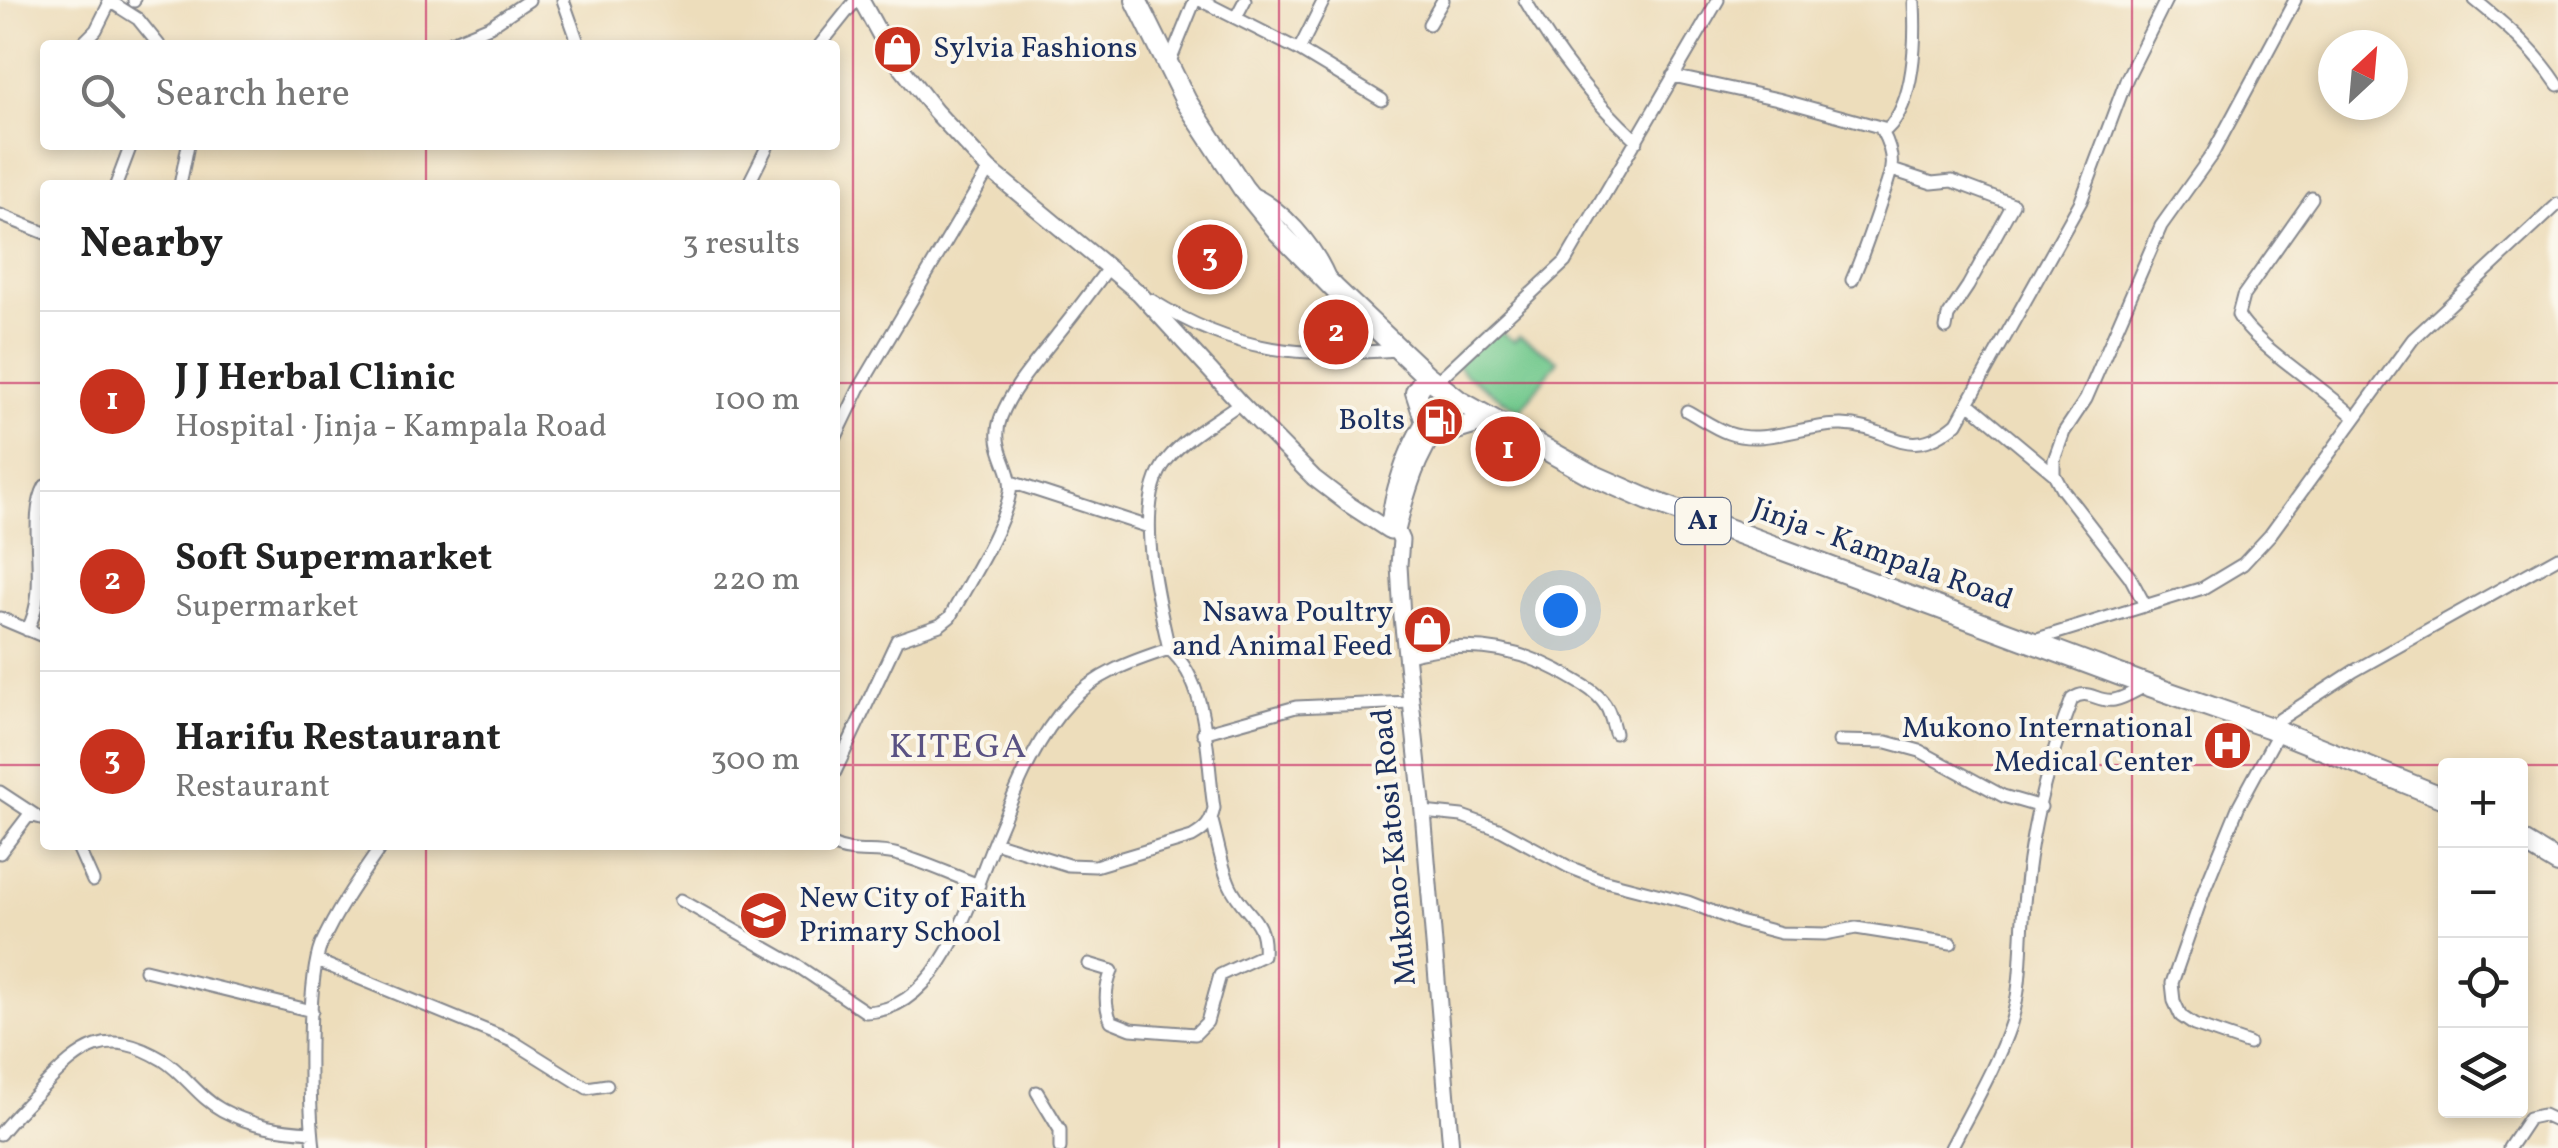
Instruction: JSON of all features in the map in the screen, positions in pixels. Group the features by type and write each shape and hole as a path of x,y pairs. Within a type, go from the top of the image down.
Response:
{"highway":[{"name":"Jinja - Kampala Road","path":"1136,0 1168,68 1243,188 1278,231 1399,350 1442,388 1490,419 1590,474 1649,500 2274,729 2438,795"},
{"path":"1442,388 1416,392 1428,428 1490,419"},
{"path":"2528,845 2558,863"}],"main road":[{"path":"858,0 890,53 935,112 988,168 1140,293 1240,404 1314,478 1395,534"},
{"name":"Mukono-Katosi Road","path":"1442,388 1428,428 1394,494 1451,1148"}],"street":[{"path":"456,40 490,26 529,0"},
{"path":"564,0 577,40"},
{"path":"824,40 858,0"},
{"path":"1168,68 1198,0 1299,50 1382,100"},
{"path":"1236,18 1245,0"},
{"path":"1299,50 1324,0"},
{"path":"1430,24 1443,0"},
{"path":"1525,0 1572,74 1599,106 1637,140"},
{"path":"1442,388 1565,262 1718,0"},
{"path":"1686,411 1729,434 1758,438 1844,424 1912,444 1938,439 1958,422 2081,201 2127,78 2166,0"},
{"path":"2054,474 2054,460 2064,432 2086,399 2162,226 2213,153 2295,0"},
{"path":"2475,0 2491,5 2541,59 2558,84"},
{"path":"85,40 106,14 109,1 138,19 155,40"},
{"path":"1673,76 1778,100 1882,130 1891,127 1898,116 1910,76 1916,39 1914,3"},
{"path":"1852,280 1871,239 1892,170 1890,146 1882,130"},
{"path":"118,180 130,150"},
{"path":"181,180 187,150"},
{"path":"750,180 766,150"},
{"path":"840,428 988,168"},
{"path":"1892,170 1932,183 1952,181 2012,204 1948,316 1946,328"},
{"path":"2312,198 2254,280 2238,308 2238,316 2356,418"},
{"path":"2030,642 2203,588 2243,564 2270,535 2396,360 2432,319 2558,204"},
{"path":"0,215 40,231"},
{"path":"840,761 897,640 940,625 950,617 1007,503 1011,482 998,448 1002,415 1015,389 1109,268"},
{"path":"1140,293 1206,331 1253,346 1330,354 1399,350"},
{"path":"1089,964 1112,971 1106,1008 1111,1021 1131,1029 1195,1034 1207,1022 1220,975 1263,955 1264,936 1259,921 1238,901 1227,878 1212,822 1214,808 1203,732 1188,669 1168,648 1149,527 1155,487 1167,459 1240,404"},
{"path":"1970,404 2054,474 2130,577 2145,605"},
{"path":"1011,482 1149,527"},
{"path":"27,630 33,620 37,592 40,497"},
{"path":"2249,1044 2194,1025 2181,1016 2172,983 2239,805 2274,729 2354,671 2558,557"},
{"path":"0,618 40,635"},
{"path":"1406,656 1464,646 1508,650 1535,659 1596,692 1608,709 1615,733"},
{"path":"681,900 817,978 849,1004 866,1012 878,1012 905,998 929,978 950,946 1046,732 1070,702 1098,679 1168,648"},
{"path":"1954,1146 2010,1023 2020,984 2025,893 2041,807 2072,699 2088,694 2112,700 2147,685"},
{"path":"1203,732 1296,707 1410,702"},
{"path":"1839,742 1887,742 1920,751 2003,796 2041,807"},
{"path":"0,792 40,817"},
{"path":"1422,812 1462,816 1501,830 1569,868 1780,933 1826,934 1856,928 1951,943"},
{"path":"0,852 29,815 40,817"},
{"path":"994,842 1068,865 1095,866 1192,836 1212,822"},
{"path":"840,849 896,854 979,885"},
{"path":"79,850 93,881"},
{"path":"314,1148 312,1011 320,948 343,902 379,850"},
{"path":"318,961 512,1041 588,1088 607,1086"},
{"path":"145,970 312,1011"},
{"path":"0,1134 75,1054 98,1044 116,1043 161,1059 225,1112 272,1130 312,1132"},
{"path":"1037,1092 1049,1106 1060,1130 1060,1148"},
{"path":"2510,1148 2530,1118 2542,1115 2558,1122"}],"green space":[{"path":"1492,327 1514,341 1519,336 1558,360 1520,411 1465,374 1455,362 1458,352"}],"place":[{"name":"Sylvia Fashions","path":"898,49"},
{"name":"Harifu Restaurant","path":"1210,257"},
{"name":"Soft Supermarket","path":"1336,332"},
{"name":"Bolts","path":"1440,421"},
{"name":"J J Herbal Clinic","path":"1508,449"},
{"name":"Nsawa Poultry and Animal Feed","path":"1428,630"},
{"name":"Mukono International Medical Center","path":"2228,746"},
{"name":"New City of Faith Primary School","path":"764,916"}],"district":[{"name":"KITEGA","path":"959,748"}]}
